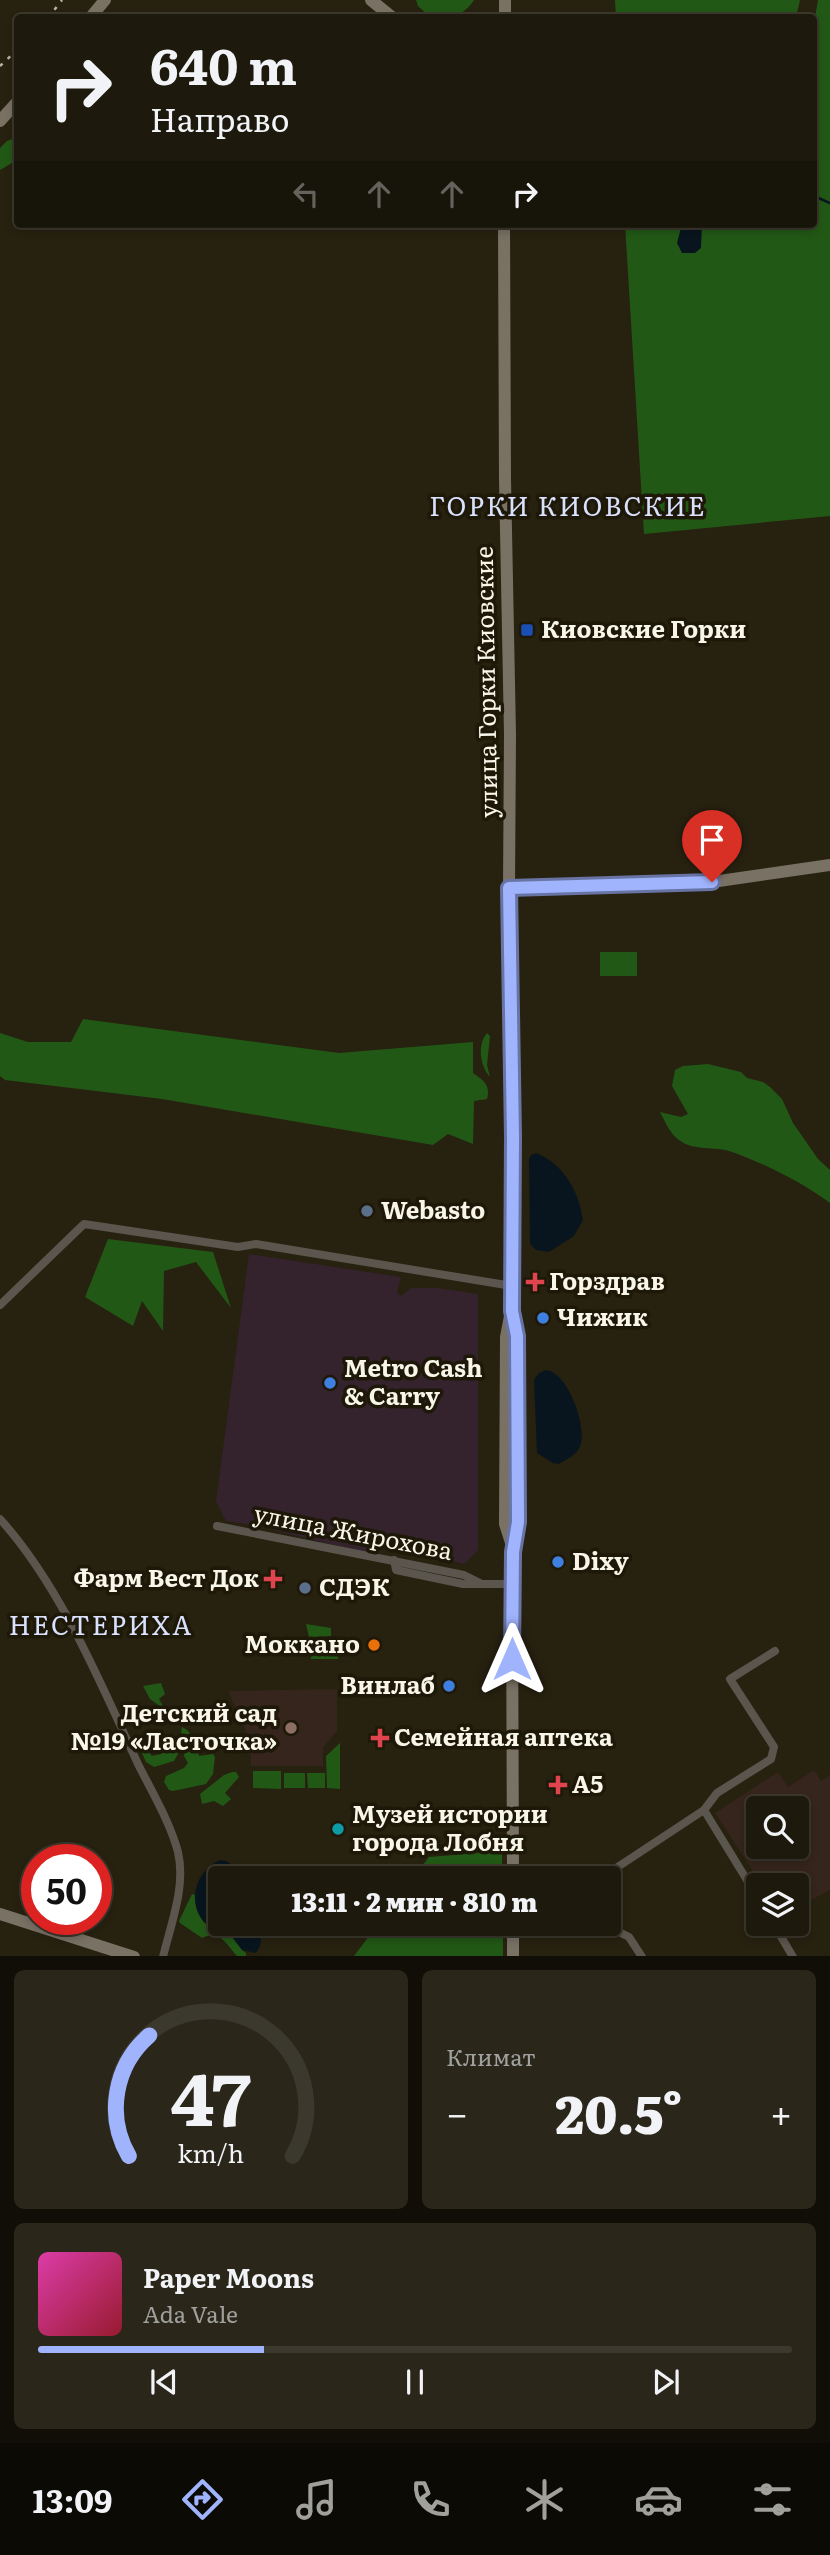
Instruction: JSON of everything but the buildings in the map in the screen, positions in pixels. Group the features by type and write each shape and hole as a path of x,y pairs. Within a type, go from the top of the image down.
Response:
{"main road":[{"path":"93,14 104,0"},
{"path":"371,0 388,14"},
{"path":"0,121 14,105"},
{"name":"улица Горки Киовские","path":"504,228 513,1137 512,1311 517,1336 518,1522 513,1549 512,1584 513,1866"},
{"path":"509,888 712,882 830,865"},
{"path":"0,1914 134,1956"},
{"path":"513,1956 514,1936"}],"street":[{"path":"0,1305 84,1224 238,1247 256,1244 512,1286"},
{"path":"0,1519 39,1569 61,1605 138,1763 177,1852 180,1891 163,1956"},
{"name":"улица Жирохова","path":"217,1526 464,1575 480,1583"},
{"name":"улица Жирохова","path":"394,1560 396,1570 463,1584 512,1584"},
{"path":"619,1866 704,1810 717,1793 771,1759 774,1747 730,1679 775,1651"},
{"path":"704,1810 746,1878"},
{"path":"621,1933 629,1937 642,1956"},
{"path":"781,1936 793,1956"}],"shaded area":[{"path":"249,1254 401,1277 397,1292 401,1296 411,1288 437,1288 478,1294 478,1550 465,1564 415,1553 403,1545 399,1533 386,1535 381,1547 367,1553 273,1530 269,1524 258,1521 252,1525 226,1521 216,1501"},
{"name":"Детский сад №19 «Ласточка»","path":"337,1689 337,1731 323,1748 323,1766 251,1766 250,1741 228,1691"},
{"path":"814,1770 821,1781 830,1775 830,1890 809,1901 809,1873 754,1873 715,1813 778,1772 788,1787"}],"green space":[{"path":"416,0 474,0 457,14 427,14"},
{"path":"615,0 800,0 797,14 616,14"},
{"path":"818,0 830,0 830,516 644,534 625,228 817,228 816,14"},
{"path":"14,138 14,162 0,170 0,148"},
{"path":"600,952 637,952 637,976 600,976"},
{"path":"83,1019 339,1053 473,1042 473,1073 485,1083 488,1094 487,1099 474,1101 473,1144 448,1134 433,1145 162,1099 5,1080 0,1076 0,1033 28,1042 71,1042"},
{"path":"487,1033 490,1036 487,1065 490,1077 481,1055 482,1043"},
{"path":"708,1064 741,1072 747,1078 763,1082 782,1099 793,1123 818,1159 830,1170 830,1203 795,1180 755,1161 729,1151 687,1145 674,1136 660,1112 681,1117 688,1114 672,1086 675,1070 683,1066"},
{"path":"108,1239 213,1252 231,1308 196,1262 164,1271 163,1331 142,1301 133,1326 85,1297"},
{"path":"306,1624 331,1628 331,1636 309,1637"},
{"path":"311,1643 338,1643 338,1659 311,1659"},
{"path":"161,1683 165,1694 159,1699 165,1710 150,1699 143,1686"},
{"path":"182,1727 194,1739 199,1756 213,1754 215,1757 213,1774 206,1784 173,1791 169,1790 164,1782 166,1776 184,1768 188,1763 184,1756"},
{"path":"340,1743 340,1789 327,1788 326,1756"},
{"path":"170,1747 178,1754 174,1761 154,1767 146,1762 142,1753 145,1748 152,1756 161,1754"},
{"path":"253,1771 281,1771 281,1789 253,1788"},
{"path":"236,1772 239,1777 225,1793 231,1799 223,1806 214,1801 202,1804 200,1794"},
{"path":"284,1773 305,1773 305,1788 284,1788"},
{"path":"307,1773 325,1773 325,1788 308,1788"},
{"path":"502,1851 502,1866 422,1866 429,1857"},
{"path":"192,1894 195,1895 196,1908 208,1925 208,1936 202,1938 179,1921"},
{"path":"216,1936 235,1936 246,1956 237,1956"},
{"path":"369,1936 503,1936 503,1956 354,1956"}],"water":[{"path":"681,228 702,228 701,248 695,253 682,253 677,243"},
{"path":"536,1153 555,1164 568,1180 578,1199 583,1220 574,1236 549,1252 536,1250 530,1244 529,1159"},
{"path":"545,1370 553,1372 568,1389 581,1426 579,1449 559,1464 537,1453 534,1380"},
{"path":"220,1860 234,1866 211,1866"},
{"path":"208,1869 208,1925 200,1917 196,1907 197,1885"},
{"path":"260,1936 260,1945 256,1953 242,1950 232,1937"}],"waterway":[{"path":"817,197 830,203"}],"railway":[{"path":"51,14 62,0"},
{"path":"0,66 14,53"}],"place":[{"name":"Киовские Горки","path":"527,630"},
{"name":"Webasto","path":"367,1211"},
{"name":"Горздрав","path":"535,1282"},
{"name":"Чижик","path":"543,1318"},
{"name":"Metro Cash & Carry","path":"330,1383"},
{"name":"Dixy","path":"558,1562"},
{"name":"Фарм Вест Док","path":"273,1579"},
{"name":"СДЭК","path":"305,1588"},
{"name":"Моккано","path":"374,1645"},
{"name":"Винлаб","path":"449,1686"},
{"name":"Детский сад №19 «Ласточка»","path":"291,1728"},
{"name":"Семейная аптека","path":"380,1738"},
{"name":"А5","path":"558,1785"},
{"name":"Музей истории города Лобня","path":"338,1829"}],"district":[{"name":"ГОРКИ КИОВСКИЕ","path":"568,507"},
{"name":"НЕСТЕРИХА","path":"101,1626"}],"route":[{"path":"512,1659 513,1552 518,1522 517,1336 512,1311 513,1137 509,888 712,882"}]}
